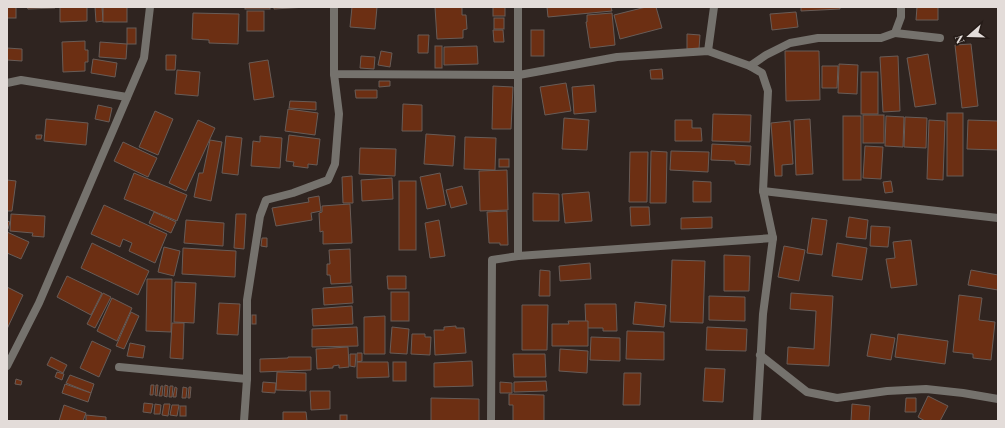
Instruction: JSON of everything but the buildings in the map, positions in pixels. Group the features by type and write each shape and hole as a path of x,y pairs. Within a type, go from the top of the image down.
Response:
{"street":[{"path":"7,366 39,303 144,58 150,7"},
{"path":"244,421 247,379 247,300 260,216 266,200 293,193 328,180 335,164 339,114 334,74 334,7"},
{"path":"518,7 518,256"},
{"path":"708,51 714,7"},
{"path":"895,33 901,17 901,7"},
{"path":"750,66 766,55 790,43 818,38 881,38 895,33 940,38"},
{"path":"334,74 519,75 617,57 708,51 750,66 762,73 768,91 763,191 773,238 763,314 757,421"},
{"path":"7,82 21,80 127,97"},
{"path":"763,191 998,218"},
{"path":"491,421 492,260 518,256 773,238"},
{"path":"760,355 807,392 837,398 887,391 926,390 963,393 998,399"},
{"path":"119,367 247,379"}]}
